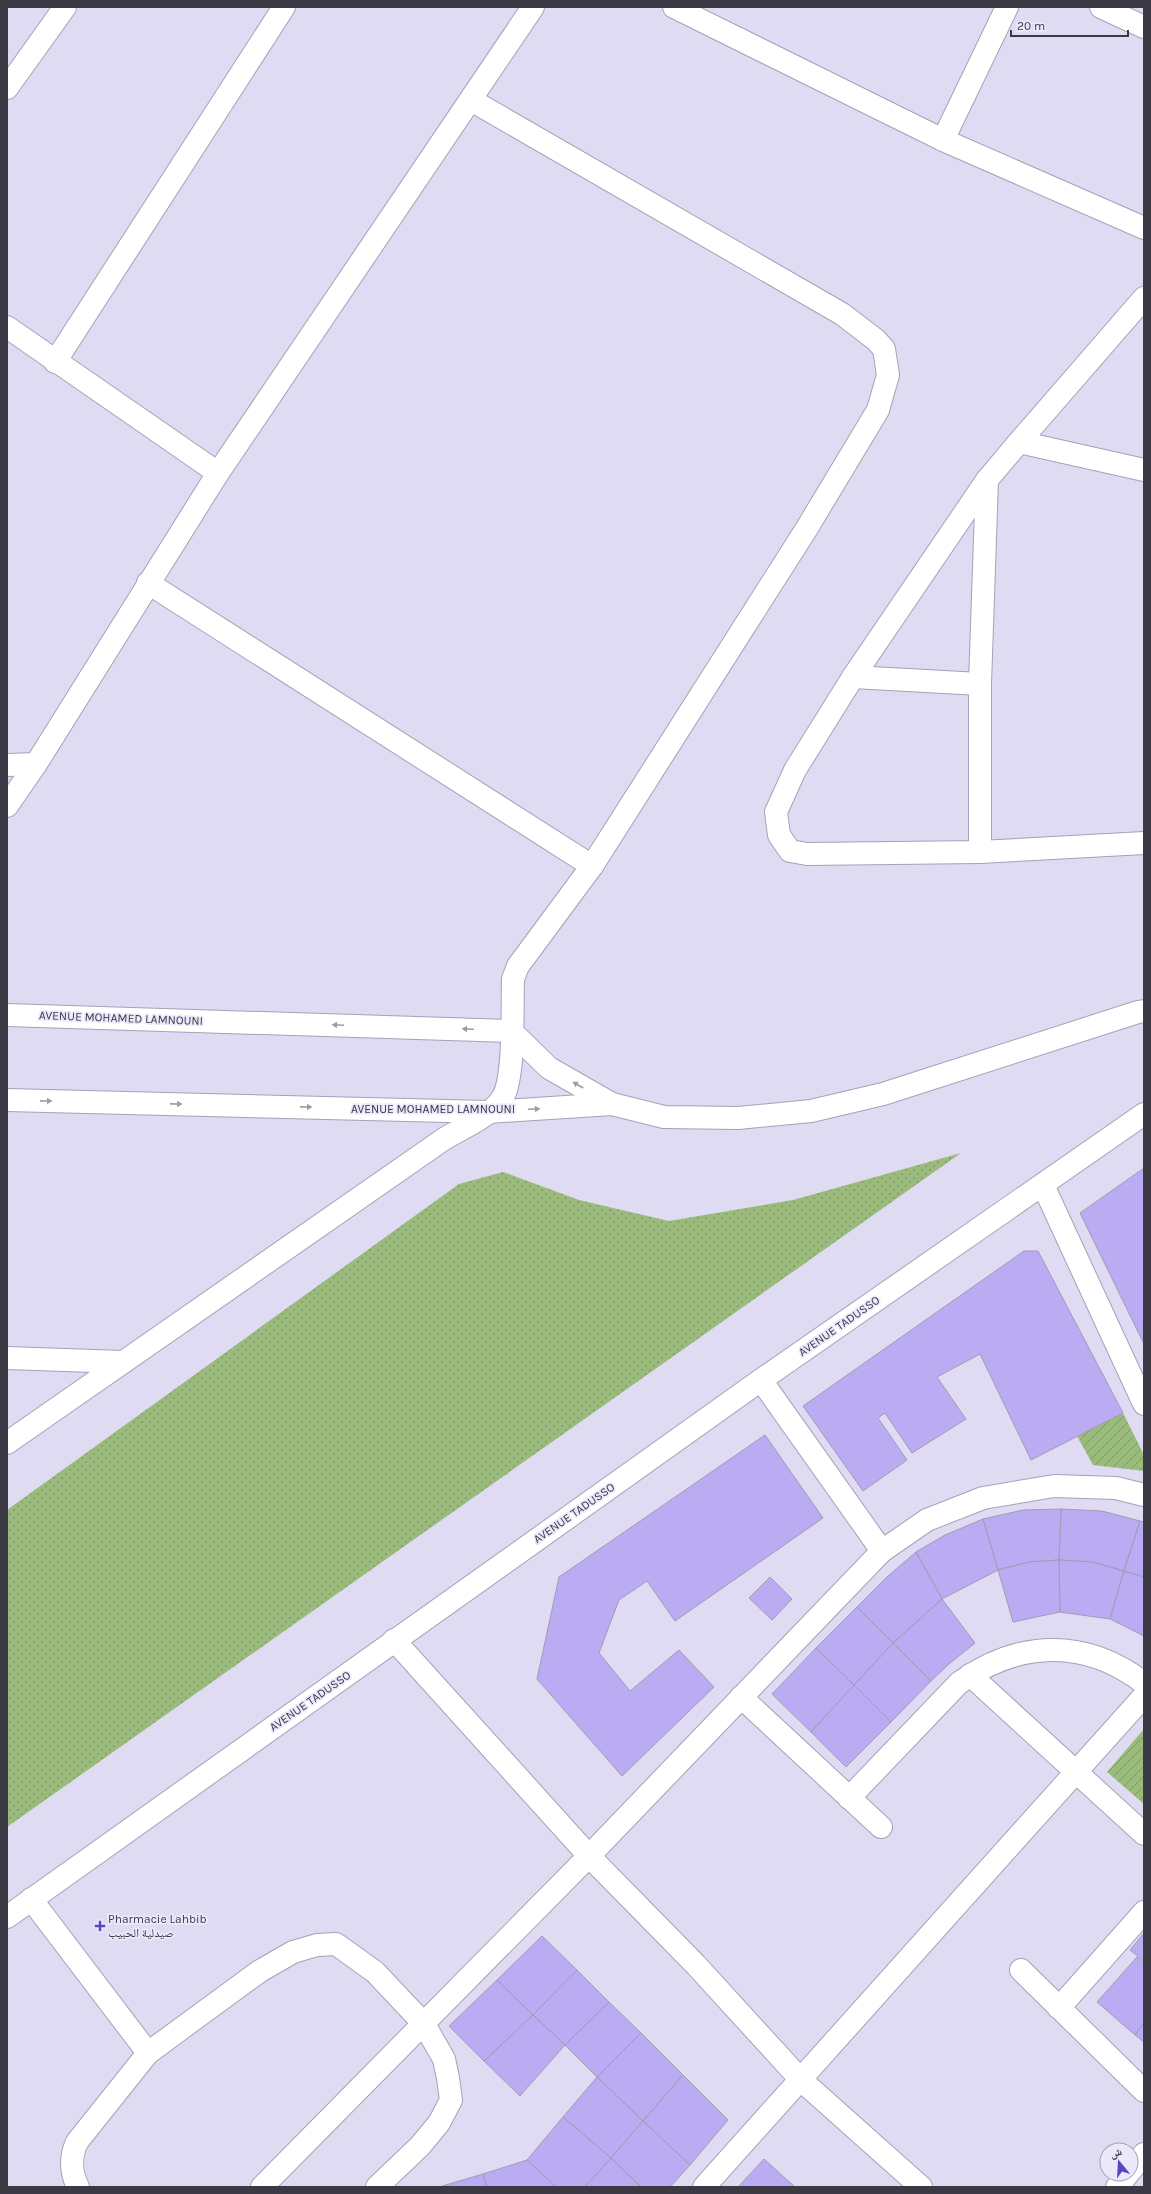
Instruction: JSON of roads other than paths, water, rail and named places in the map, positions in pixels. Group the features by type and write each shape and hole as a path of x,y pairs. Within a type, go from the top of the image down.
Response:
{"street":[{"path":"7,88 65,7"},
{"path":"55,362 284,7"},
{"path":"7,806 36,764 218,473 534,7"},
{"path":"674,7 943,140 1144,228"},
{"path":"943,140 1007,7"},
{"path":"1101,7 1144,27"},
{"path":"7,1443 444,1139 488,1112 503,1098 509,1081 513,979 518,966 592,866 806,528 878,410 888,375 884,349 876,340 842,314 471,100"},
{"path":"1144,298 988,480 853,677 795,770 776,812 779,835 790,851 808,854 980,852 1144,843"},
{"path":"7,327 55,362 218,473"},
{"path":"1019,442 1144,470"},
{"path":"980,852 980,684 988,480"},
{"path":"148,584 592,866"},
{"path":"853,677 980,684"},
{"path":"7,765 36,764"},
{"path":"511,1031 549,1068 612,1104 664,1117 738,1118 811,1111 883,1094 1144,1011"},
{"name":"AVENUE MOHAMED LAMNOUNI","path":"7,1014 511,1031"},
{"name":"AVENUE MOHAMED LAMNOUNI","path":"7,1100 488,1112 612,1104"},
{"name":"AVENUE TADUSSO","path":"7,1917 761,1380 1144,1114"},
{"path":"1043,1185 1144,1404"},
{"path":"7,1358 123,1362"},
{"path":"761,1380 882,1551"},
{"path":"262,2187 589,1856 882,1551 928,1520 983,1498 1054,1486 1116,1488 1144,1495"},
{"path":"394,1640 589,1856 696,1965 801,2080 921,2187"},
{"path":"849,1798 943,1698 970,1675 998,1660 1042,1650 1064,1650 1108,1660 1128,1670 1144,1683"},
{"path":"970,1675 1144,1834"},
{"path":"704,2187 1144,1696"},
{"path":"742,1697 881,1827"},
{"path":"31,1899 148,2053"},
{"path":"1059,2008 1144,1912"},
{"path":"78,2187 71,2167 72,2153 77,2142 148,2053 260,1971 293,1952 317,1945 336,1944 375,1972 424,2024 444,2059 450,2100 439,2123 420,2146 377,2187"},
{"path":"1021,1970 1144,2091"}],"place":[{"name":"Pharmacie Lahbib صيدلية الحبيب","path":"100,1926"}]}
